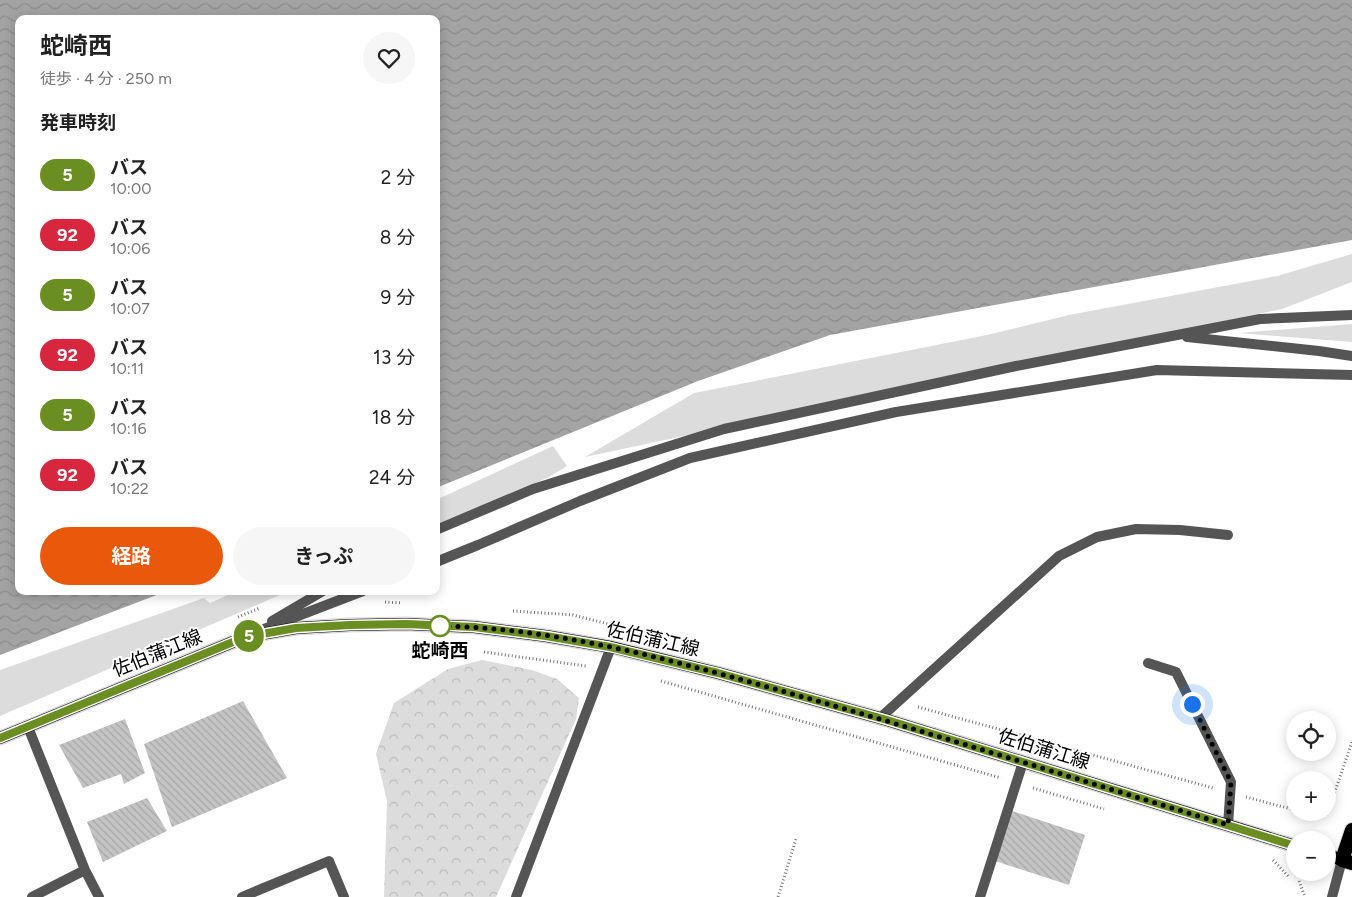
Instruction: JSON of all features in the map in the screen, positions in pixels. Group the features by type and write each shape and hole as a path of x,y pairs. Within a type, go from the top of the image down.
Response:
{"highway":[{"path":"1347,861 1352,830"}],"main road":[{"name":"佐伯蒲江線","path":"0,738 245,637 296,628 350,625 406,624 474,627 546,636 610,647 718,673 880,718 1286,843"}],"street":[{"path":"440,528 533,490 724,429 1016,366 1260,319 1352,315"},
{"path":"1176,336 1352,356"},
{"path":"440,560 580,501 690,458 896,412 1157,370 1352,375"},
{"path":"880,718 1059,556 1097,537 1136,529 1180,530 1228,535"},
{"path":"245,637 317,595"},
{"path":"245,637 353,595"},
{"path":"516,897 610,647"},
{"path":"1148,662 1176,672 1231,782 1228,825"},
{"path":"28,727 85,870 99,897"},
{"path":"980,897 1023,762"},
{"path":"242,897 329,861 344,897"},
{"path":"1332,897 1347,861"},
{"path":"32,897 85,870"}],"path":[{"path":"484,652 602,668"},
{"path":"656,680 1111,811"},
{"path":"1336,788 1352,742"},
{"path":"778,897 796,839"},
{"path":"1264,857 1274,860 1286,874"},
{"path":"1299,881 1305,897"}],"green space":[{"path":"1352,254 1352,282 1282,309 585,457 694,393 987,335 1069,315 1277,276"},
{"path":"1352,324 1352,342 1239,333"},
{"path":"553,446 567,466 549,477 440,525 440,498"},
{"path":"228,595 280,595 0,716 0,670 204,598 210,603"},
{"path":"482,660 532,670 557,679 579,698 576,719 496,897 384,897 387,801 376,754 394,703 448,669"}],"water":[{"path":"0,0 1352,0 1352,240 830,335 698,381 440,486 440,15 15,15 15,595 157,595 0,655"}],"building":[{"path":"243,701 287,778 172,827 144,744"},
{"path":"125,719 145,773 124,784 121,774 83,788 59,745"},
{"path":"147,798 167,831 103,862 87,822"},
{"path":"1012,811 1085,835 1069,885 995,861"}],"bus line":[{"name":"5","path":"0,738 245,637 296,628 350,625 406,624 474,627 546,636 610,647 718,673 887,720 1286,843"}],"place":[{"name":"蛇崎西","path":"440,626"}],"route":[{"path":"440,626 474,627 546,636 610,647 718,673 887,720 1228,825 1231,782 1192,704"}]}
